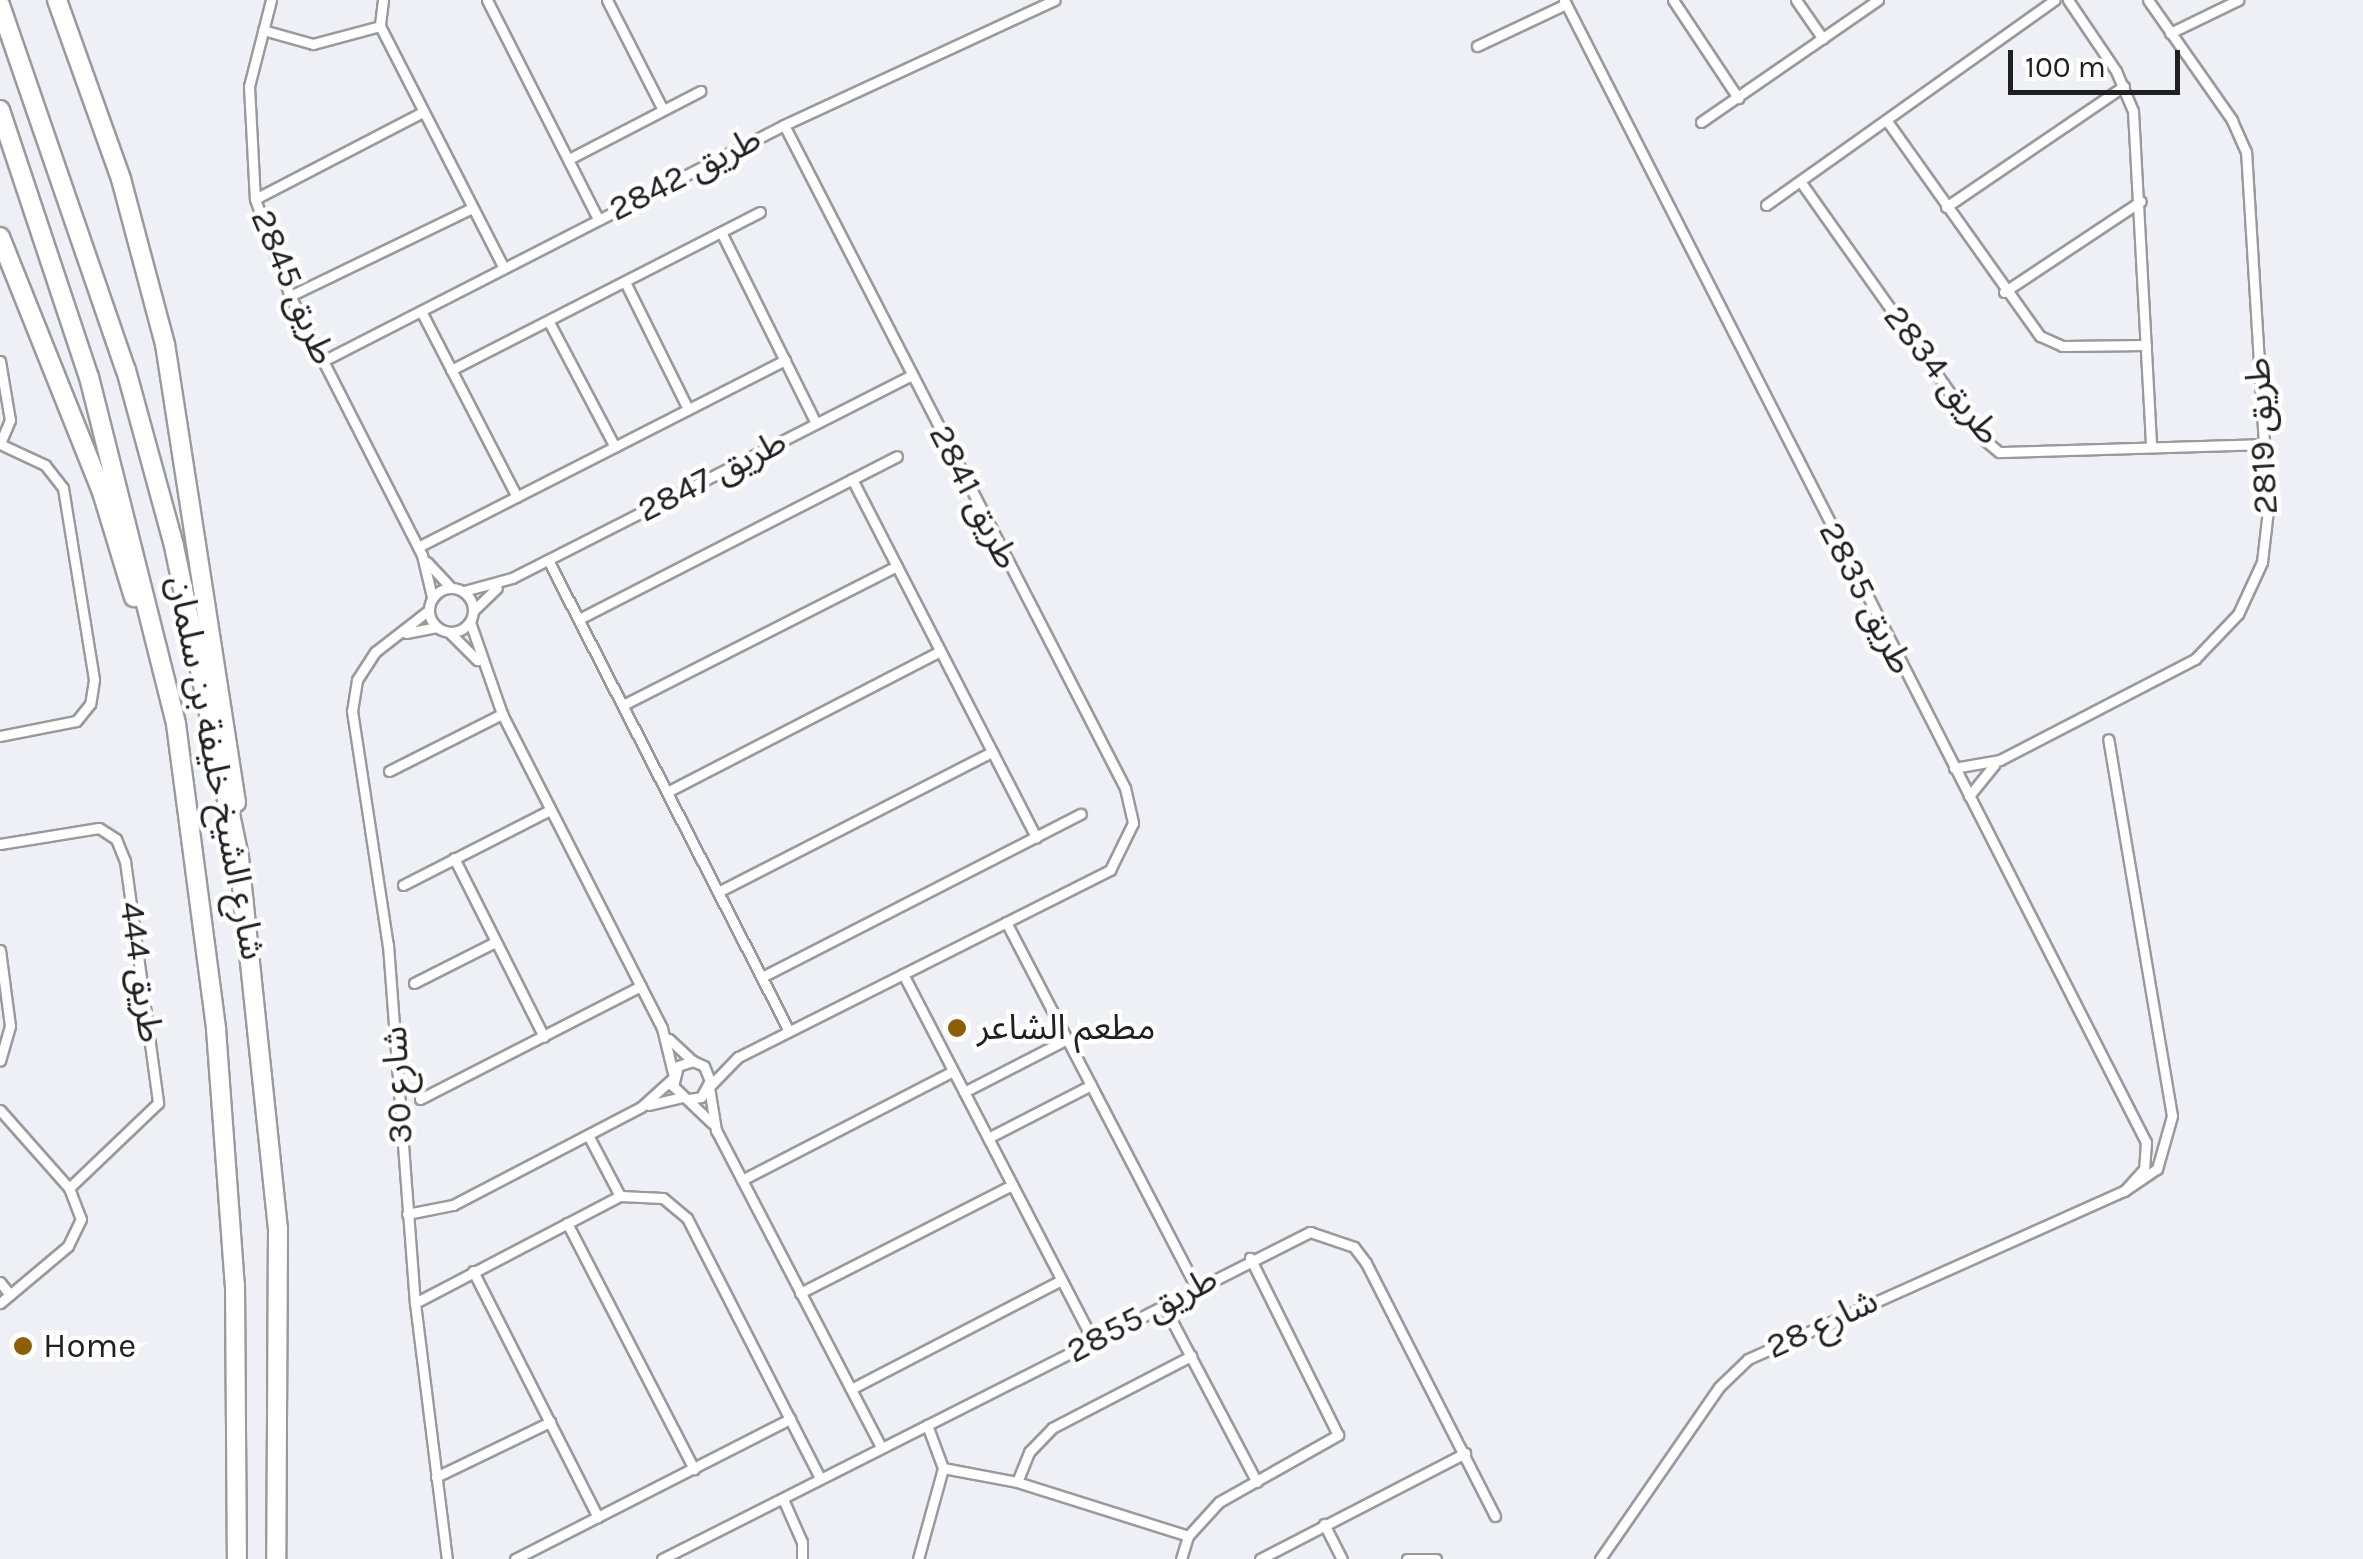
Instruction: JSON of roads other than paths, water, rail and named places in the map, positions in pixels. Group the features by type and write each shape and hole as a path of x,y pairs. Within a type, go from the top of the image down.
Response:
{"highway":[{"path":"57,0 121,178 165,344 234,760 240,858"},
{"name":"شارع الشيخ خليفة بن سلمان","path":"0,4 126,370 174,546 240,858 278,1228 276,1559"},
{"name":"شارع الشيخ خليفة بن سلمان","path":"0,110 109,452 176,724 216,1029 235,1285 238,1559"},
{"path":"0,237 102,492 183,792"},
{"path":"278,1480 289,1559"}],"street":[{"name":"طريق 2845","path":"270,0 250,86 254,199 290,296 323,362 420,551 451,588"},
{"path":"382,0 380,26 504,268"},
{"path":"487,0 598,219"},
{"path":"607,0 664,110"},
{"name":"طريق 2842","path":"323,362 784,124 1054,0"},
{"path":"1672,0 1738,98"},
{"path":"1796,0 1822,39"},
{"path":"1700,122 1878,0"},
{"path":"1766,205 2054,0"},
{"path":"2068,0 2124,86 2141,200 2151,445"},
{"name":"طريق 2819","path":"1954,768 2000,760 2166,676 2219,638 2262,562 2264,444 2246,152 2232,120 2148,0"},
{"path":"2170,34 2238,0"},
{"path":"1477,46 1565,2"},
{"name":"طريق 2835","path":"1565,2 2146,1142 2144,1169 2124,1191"},
{"path":"262,30 313,44 380,26"},
{"path":"1946,207 2124,86"},
{"path":"569,159 700,92"},
{"path":"254,199 423,112"},
{"path":"1887,121 2004,292 2050,342 2146,345"},
{"name":"طريق 2841","path":"784,124 1132,805 1130,841 1110,870 1006,922"},
{"name":"طريق 2834","path":"1800,181 1989,446 2018,455 2151,445 2264,444"},
{"path":"2004,292 2141,200"},
{"path":"290,296 472,208"},
{"name":"طريق 2842","path":"452,370 760,212"},
{"path":"721,232 816,422"},
{"path":"625,282 688,410"},
{"path":"420,310 517,497"},
{"path":"549,322 615,447"},
{"path":"420,551 785,360"},
{"path":"0,362 10,420 0,444 45,465 63,488 94,680 90,704 76,721 0,736"},
{"name":"طريق 2847","path":"464,591 512,578 912,376"},
{"path":"578,619 897,456"},
{"path":"852,480 1036,837"},
{"name":"طريق 2845","path":"420,551 432,598"},
{"path":"548,560 790,1031"},
{"path":"623,706 896,566"},
{"name":"طريق 2847","path":"474,610 512,578"},
{"path":"478,662 449,632 436,627 428,610 432,598 451,588 464,591 474,610 470,622 478,662 662,1028 673,1076 685,1098 716,1130 881,1447"},
{"name":"شارع 30","path":"428,610 364,666 352,710 386,928 407,1214 447,1559"},
{"path":"449,632 470,622"},
{"name":"شارع 30","path":"403,634 436,627"},
{"path":"667,792 940,652"},
{"path":"389,771 502,714"},
{"name":"شارع 28","path":"1600,1559 1719,1387 1748,1359 2124,1191 2158,1169 2172,1116 2108,739"},
{"path":"718,892 992,752"},
{"name":"طريق 2819","path":"1969,796 2000,760"},
{"path":"403,885 550,810"},
{"path":"762,977 1081,814"},
{"name":"طريق 444","path":"0,844 100,828 116,839 125,862 158,1103 69,1188"},
{"path":"454,858 544,1037"},
{"path":"641,1107 685,1098 709,1087 738,1057 1006,922 1196,1288"},
{"path":"414,983 495,942"},
{"path":"0,950 10,1026 0,1062"},
{"path":"903,974 1093,1341"},
{"path":"420,1099 640,986"},
{"path":"662,1028 710,1076 716,1130"},
{"path":"964,1092 1067,1039"},
{"path":"407,1214 453,1205 588,1135 641,1107 673,1076 696,1062 738,1057"},
{"path":"742,1180 953,1071"},
{"path":"988,1138 1091,1085"},
{"path":"0,1110 69,1188 82,1219 78,1232 0,1303"},
{"path":"588,1135 620,1196"},
{"path":"800,1292 1012,1185"},
{"path":"416,1303 620,1196 663,1198 687,1218 820,1478"},
{"path":"567,1223 694,1469"},
{"name":"طريق 2855","path":"662,1559 1250,1258 1310,1232 1354,1247 1495,1516"},
{"path":"1181,1559 1188,1536 1219,1502 1338,1435 1250,1258"},
{"path":"473,1271 598,1517"},
{"path":"850,1389 1061,1280"},
{"path":"0,1282 10,1295"},
{"path":"1164,1304 1256,1482"},
{"path":"1017,1482 1029,1452 1052,1428 1191,1356"},
{"path":"515,1559 790,1419"},
{"path":"436,1477 550,1422"},
{"path":"922,1558 943,1468 927,1425"},
{"path":"1260,1559 1465,1453"},
{"path":"943,1468 1017,1482 1188,1536"},
{"path":"783,1498 802,1542 802,1559"},
{"path":"1324,1524 1342,1559"},
{"path":"1407,1559 1436,1559"}],"place":[{"name":"مطعم الشاعر","path":"957,1028"},
{"name":"Home","path":"23,1346"}]}
